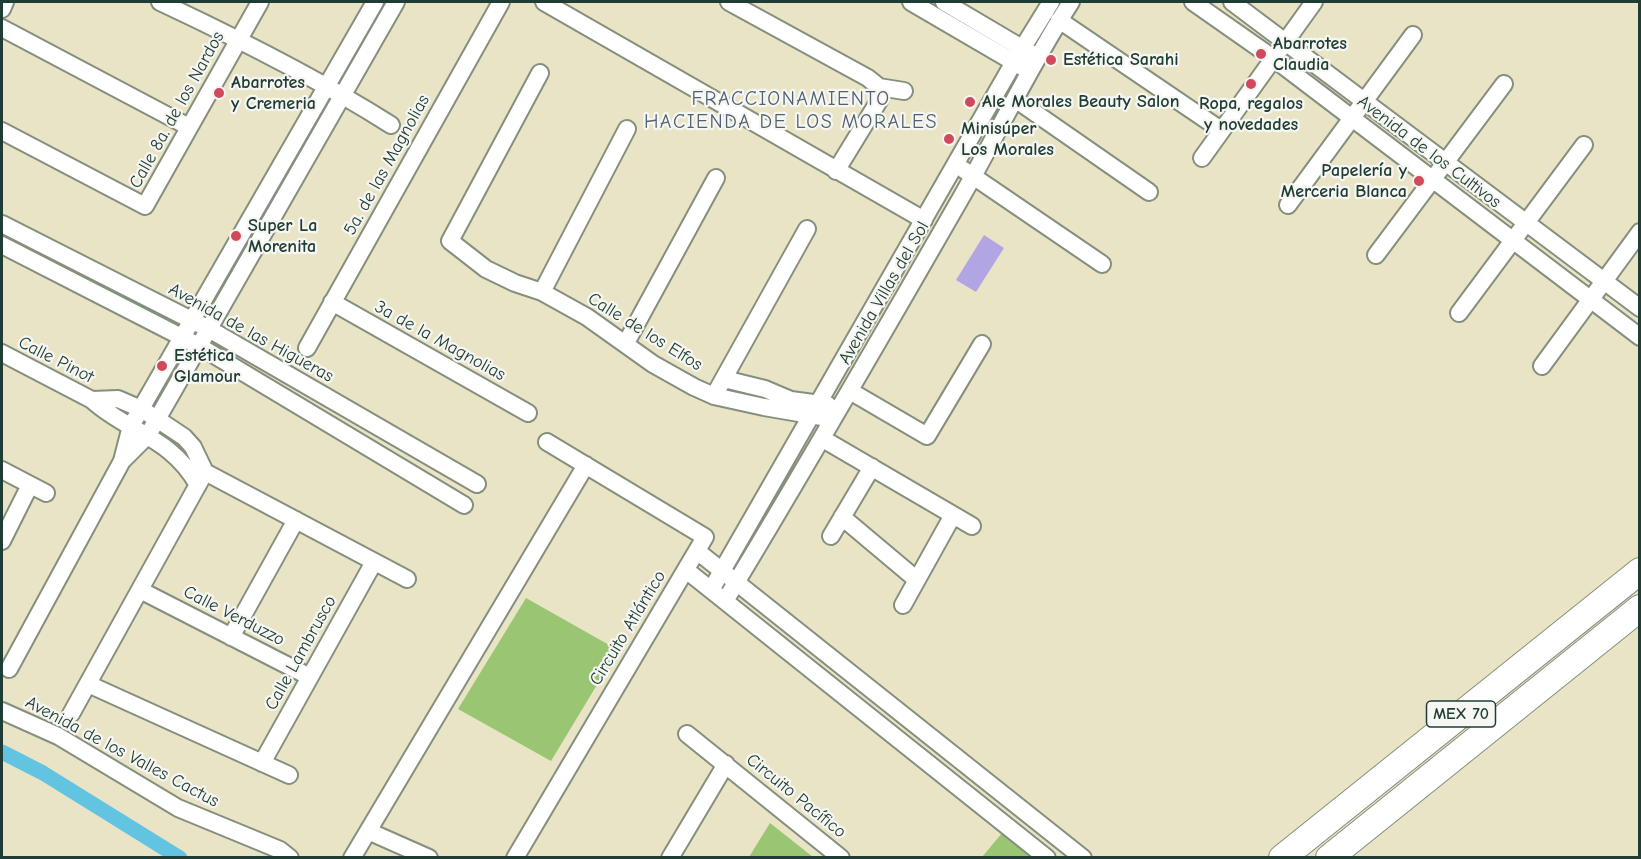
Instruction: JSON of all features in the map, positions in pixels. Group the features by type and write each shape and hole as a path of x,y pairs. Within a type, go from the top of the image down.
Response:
{"main road":[{"name":"MEX 70","path":"1282,858 1640,571"},
{"name":"MEX 70","path":"1329,858 1640,608"}],"street":[{"path":"2,9 5,2"},
{"path":"160,2 238,39 343,94 391,125"},
{"name":"Calle 8a. de los Nardos","path":"2,131 145,206 260,2"},
{"path":"9,669 122,461 131,426 375,2"},
{"path":"122,461 148,435 396,2"},
{"name":"5a. de las Magnolias","path":"307,348 501,2"},
{"path":"544,2 924,220"},
{"path":"729,2 868,78 879,87 904,91"},
{"path":"911,2 1034,64"},
{"path":"947,2 1018,55"},
{"name":"Avenida Villas del Sol","path":"711,590 1018,55 1051,2"},
{"name":"Avenida Villas del Sol","path":"725,601 823,439 1071,2"},
{"name":"Avenida de los Cultivos","path":"1193,2 1274,58 1640,337"},
{"name":"Avenida de los Cultivos","path":"1232,2 1640,308"},
{"path":"1202,158 1314,2"},
{"path":"1059,20 1221,130"},
{"path":"2,28 189,127"},
{"path":"1288,205 1413,35"},
{"name":"Calle de los Elfos","path":"540,73 450,240 486,269 515,283 542,292 587,317 653,364 714,396 772,409 816,409"},
{"path":"1376,255 1504,84"},
{"path":"836,171 880,99 879,87"},
{"path":"1015,99 1149,192"},
{"path":"542,292 627,129"},
{"path":"1459,313 1584,145"},
{"path":"956,164 1102,264"},
{"path":"626,343 716,178"},
{"name":"Avenida de las Higueras","path":"2,224 209,329 477,484"},
{"path":"714,396 807,229"},
{"path":"1542,366 1640,232"},
{"name":"Avenida de las Higueras","path":"2,245 199,346 464,506"},
{"name":"3a de la Magnolias","path":"332,302 528,413"},
{"path":"850,391 927,436 982,344"},
{"name":"Calle Pinot","path":"2,354 92,400 105,412 148,435"},
{"name":"Calle de los Elfos","path":"724,379 765,389 816,409 837,414"},
{"name":"Calle Pinot","path":"92,400 118,399 157,418"},
{"path":"71,714 202,478 193,447 184,437 157,418"},
{"path":"376,452 387,432"},
{"path":"148,435 202,478 296,520 407,579"},
{"path":"823,439 972,526"},
{"path":"547,442 705,537 697,551 1080,857"},
{"path":"352,858 586,465"},
{"path":"831,536 872,467"},
{"path":"2,470 46,493"},
{"path":"2,541 30,485"},
{"path":"903,605 954,515"},
{"path":"842,517 918,580"},
{"path":"231,637 296,520"},
{"name":"Circuito Atlántico","path":"515,858 697,551"},
{"name":"Calle Lambrusco","path":"262,763 374,561"},
{"path":"686,570 1047,858"},
{"name":"Calle Verduzzo","path":"140,590 310,677"},
{"path":"88,684 289,775"},
{"name":"Avenida de los Valles Cactus","path":"2,711 58,736 178,808 280,850 290,858"},
{"name":"Circuito Pacífico","path":"687,734 841,858"},
{"path":"922,758 936,741"},
{"name":"Circuito Pacífico","path":"670,858 726,764"},
{"path":"368,831 429,858"}],"green space":[{"path":"526,598 618,650 551,761 458,709"},
{"path":"770,823 813,857 749,857"},
{"path":"1002,833 1033,857 982,857"}],"building":[{"path":"984,235 1004,248 976,292 956,280"}],"waterway":[{"path":"2,752 43,773 180,858"}],"place":[{"name":"Abarrotes Claudia","path":"1261,54"},
{"name":"Estética Sarahi","path":"1051,60"},
{"name":"Ropa, regalos y novedades","path":"1251,84"},
{"name":"Abarrotes y Cremeria","path":"219,93"},
{"name":"Ale Morales Beauty Salon","path":"970,102"},
{"name":"Minisúper Los Morales","path":"949,139"},
{"name":"Papelería y Merceria Blanca","path":"1419,181"},
{"name":"Super La Morenita","path":"236,236"},
{"name":"Estética Glamour","path":"162,366"}],"district":[{"name":"FRACCIONAMIENTO HACIENDA DE LOS MORALES","path":"791,110"}]}
